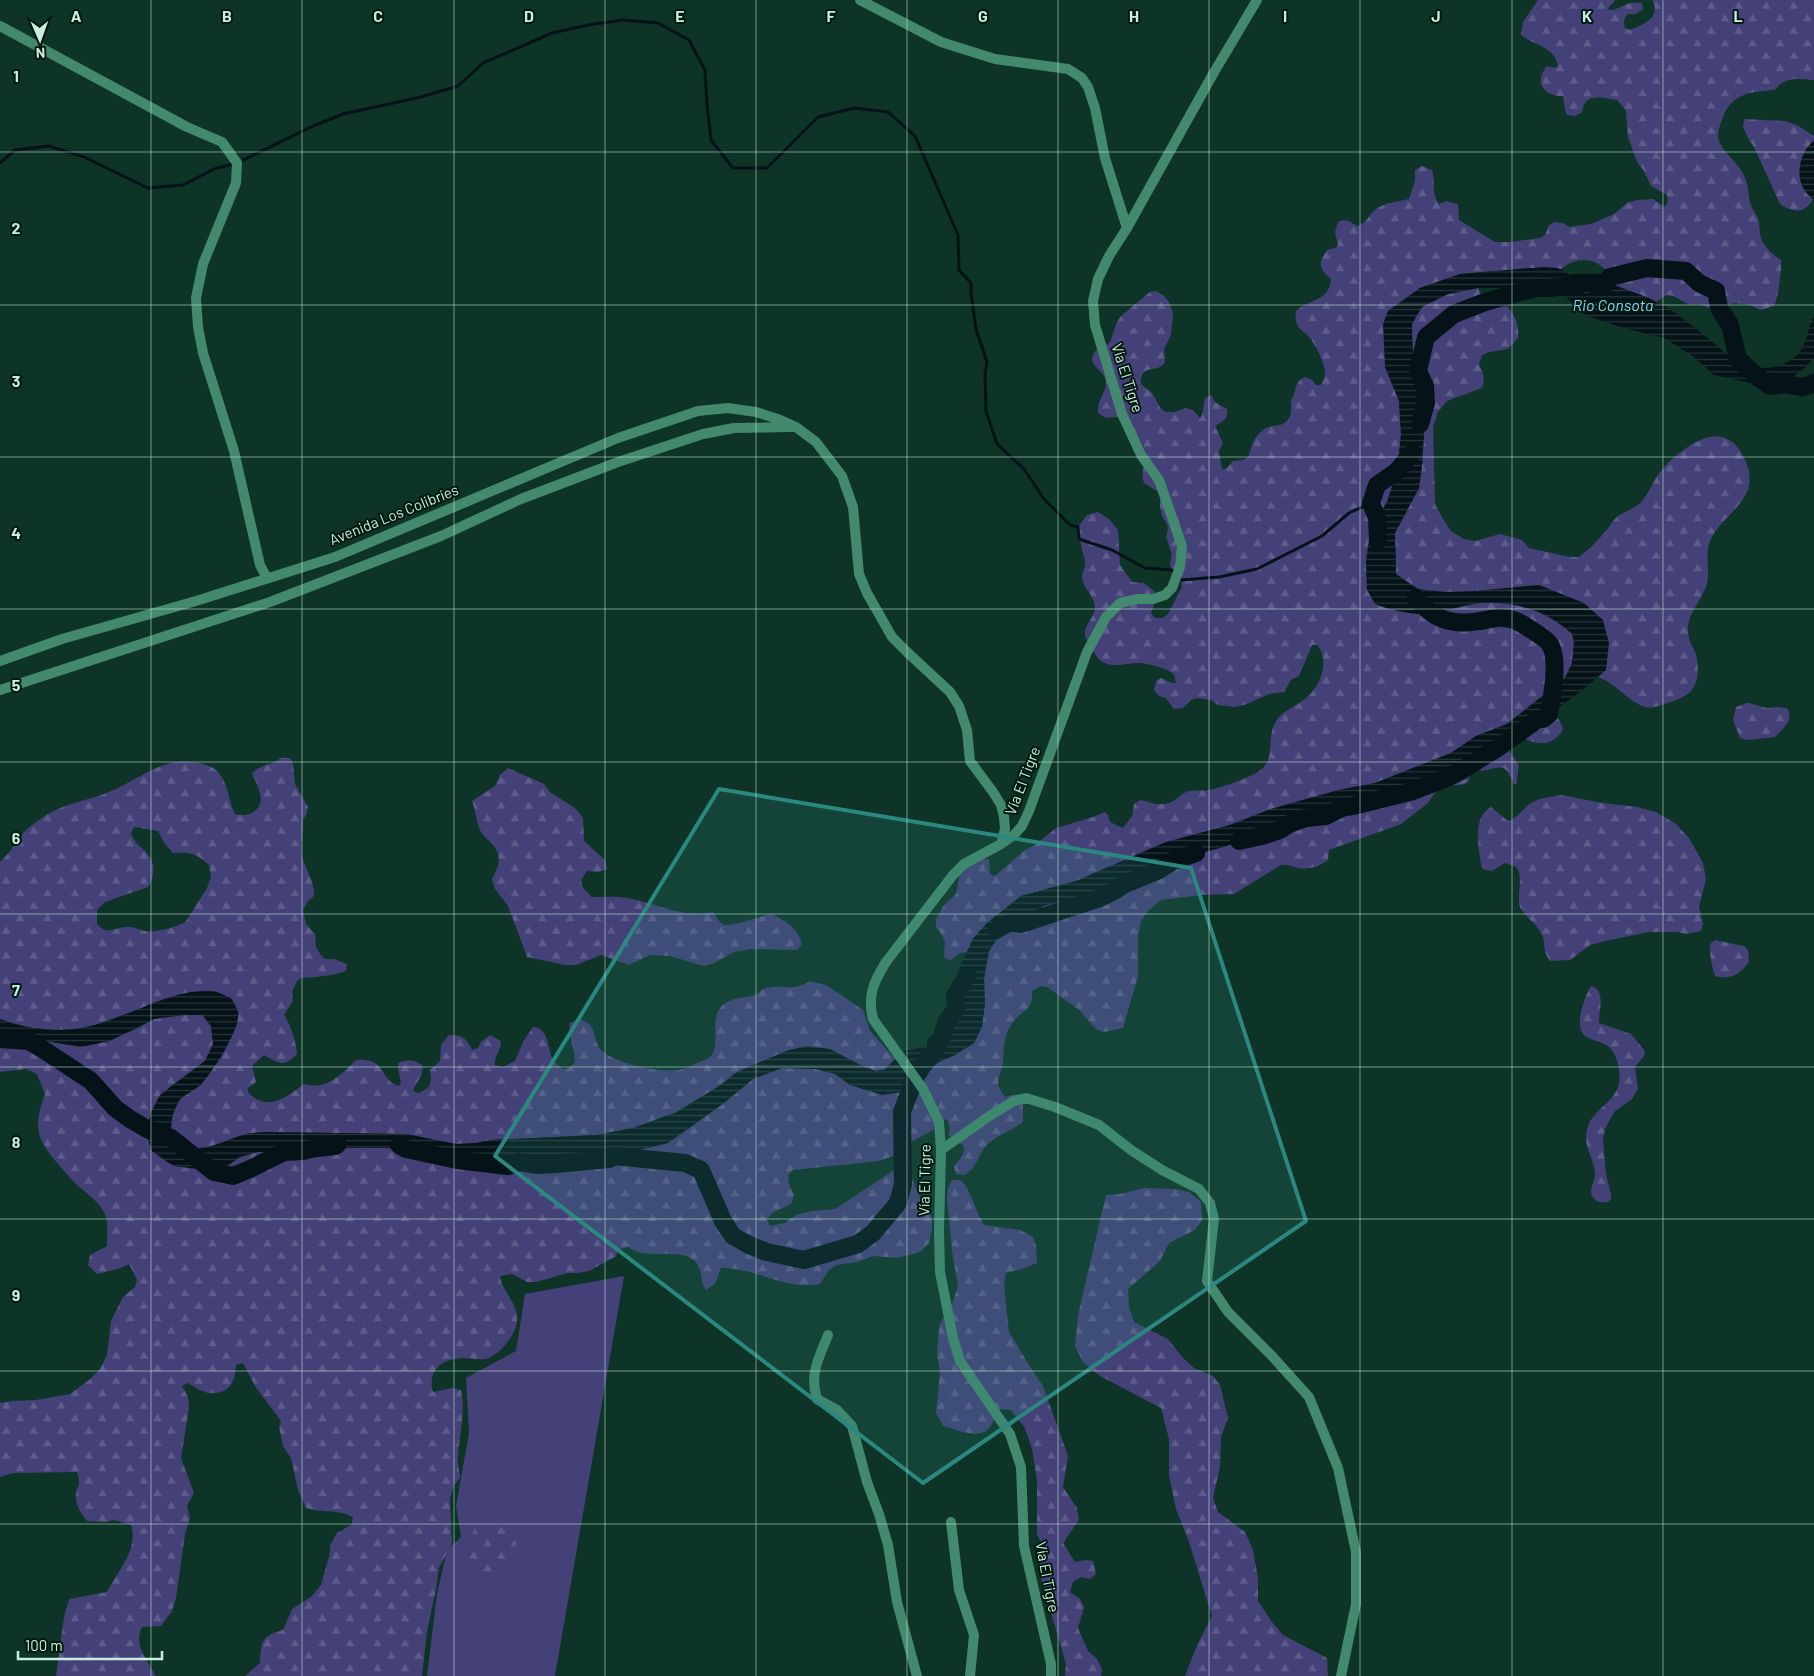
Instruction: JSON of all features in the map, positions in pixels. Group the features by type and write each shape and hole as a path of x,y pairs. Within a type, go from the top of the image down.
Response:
{"street":[{"path":"860,0 941,42 995,58 1068,69 1082,78 1088,87 1095,108 1105,158 1127,228"},
{"name":"Vía El Tigre","path":"1051,1676 1052,1664 1024,1546 1021,1467 1018,1455 1010,1434 960,1360 947,1310 940,1272 941,1150 939,1122 923,1089 873,1019 870,996 878,974 953,875 964,864 1001,844 1018,830 1028,811 1087,652 1106,617 1120,604 1138,599 1153,599 1165,595 1172,588 1180,567 1182,546 1158,480 1141,455 1122,414 1095,325 1093,301 1098,279 1109,256 1127,228 1257,0"},
{"path":"0,26 187,127 222,142 237,163 236,183 203,264 196,298 198,327 203,353 234,450 260,565 266,578"},
{"name":"Avenida Los Colibríes","path":"0,661 62,639 196,601 335,556 618,438 698,411 728,408 756,412 796,427 816,442 842,476 853,507 858,574 892,637 950,692 959,706 967,730 970,761 1001,805 1005,829 1001,844"},
{"path":"0,690 270,602 441,536 521,499 618,462 704,434 734,428 796,427"},
{"path":"941,1150 991,1114 1014,1101 1026,1098 1055,1107 1099,1125 1154,1165 1199,1189 1210,1203 1214,1219 1207,1280 1228,1312 1273,1357 1309,1397 1338,1468 1356,1552 1356,1604 1341,1676"},
{"path":"828,1335 814,1370 813,1387 817,1399 837,1410 852,1426 867,1482 888,1545 897,1602 917,1676"},
{"path":"951,1522 959,1590 974,1635 970,1676"}],"highlighted area":[{"path":"719,789 1191,868 1306,1221 923,1483 495,1156"}],"green space":[{"path":"1538,0 1615,0 1608,8 1609,10 1636,2 1642,3 1643,9 1636,14 1628,14 1625,19 1625,28 1630,30 1650,20 1653,16 1655,11 1652,0 1814,0 1814,80 1788,80 1775,90 1749,93 1735,100 1725,112 1718,138 1725,151 1743,173 1751,205 1758,218 1760,235 1763,242 1781,260 1777,298 1774,306 1760,310 1750,305 1735,303 1715,309 1697,304 1690,305 1667,295 1656,302 1620,289 1615,285 1603,267 1585,260 1573,262 1561,269 1530,268 1460,274 1420,288 1388,311 1385,367 1399,401 1400,452 1392,487 1387,502 1377,518 1366,560 1367,590 1433,613 1480,603 1507,603 1550,616 1572,633 1574,642 1572,663 1565,678 1507,724 1476,736 1451,753 1375,783 1339,790 1271,809 1230,825 1166,842 1076,881 1021,896 987,923 973,939 967,952 960,953 950,961 944,957 945,943 936,927 936,919 944,905 956,894 960,873 964,868 982,858 989,859 990,874 995,876 1025,850 1035,845 1056,828 1105,812 1110,822 1123,828 1132,816 1134,804 1140,800 1157,804 1168,803 1189,791 1214,789 1256,773 1267,763 1269,758 1272,732 1277,720 1310,694 1322,674 1323,658 1321,651 1317,645 1312,645 1299,676 1291,680 1284,692 1269,694 1235,707 1218,705 1211,700 1196,698 1183,708 1174,709 1166,698 1159,696 1154,690 1156,681 1161,678 1176,683 1172,673 1142,663 1112,665 1102,662 1085,637 1085,631 1095,611 1093,600 1082,579 1085,561 1078,527 1087,515 1098,512 1109,519 1118,530 1120,565 1132,582 1144,583 1154,591 1155,602 1151,613 1155,618 1163,618 1168,614 1182,587 1181,580 1172,570 1170,564 1172,554 1166,537 1167,524 1162,516 1160,507 1160,493 1144,483 1142,473 1145,458 1144,450 1129,419 1106,418 1098,413 1106,383 1092,358 1095,351 1110,342 1121,316 1150,292 1156,291 1169,302 1173,313 1171,335 1164,349 1165,363 1143,373 1141,384 1152,393 1161,409 1166,412 1175,412 1185,408 1193,410 1200,418 1205,398 1211,395 1215,402 1227,409 1226,418 1215,426 1223,443 1219,451 1222,469 1225,469 1233,461 1248,457 1254,441 1264,429 1283,424 1288,420 1291,413 1291,401 1297,384 1301,379 1305,377 1312,380 1316,385 1321,385 1325,375 1322,360 1309,337 1297,324 1296,311 1323,296 1330,286 1331,279 1322,268 1321,262 1327,250 1338,245 1335,232 1338,222 1348,221 1357,226 1364,223 1372,212 1379,207 1409,199 1415,181 1415,170 1422,166 1432,170 1434,192 1439,204 1446,201 1458,204 1459,220 1495,242 1540,238 1545,235 1549,225 1555,222 1563,223 1569,227 1591,224 1614,214 1627,203 1637,200 1653,199 1665,207 1668,202 1667,195 1651,186 1644,171 1637,162 1628,137 1626,111 1617,100 1590,99 1586,101 1582,112 1575,116 1567,115 1563,96 1551,94 1543,87 1541,78 1543,72 1547,66 1555,68 1558,66 1556,59 1548,50 1521,35 1523,22"},
{"path":"1744,119 1785,121 1797,125 1814,136 1814,140 1805,155 1800,170 1802,186 1813,199 1802,210 1789,209 1780,204 1743,127"},
{"path":"1478,288 1485,302 1508,307 1516,322 1518,338 1508,349 1482,355 1479,365 1484,376 1482,388 1447,401 1438,412 1433,427 1435,504 1451,531 1464,539 1475,541 1500,534 1522,540 1529,548 1570,557 1579,557 1598,540 1618,516 1641,503 1661,471 1672,459 1688,447 1706,438 1722,437 1735,444 1743,456 1749,472 1749,485 1745,497 1720,525 1713,536 1708,548 1707,584 1688,624 1689,638 1697,659 1698,669 1696,684 1686,695 1651,708 1645,707 1598,677 1606,670 1539,585 1479,592 1432,592 1410,585 1396,574 1395,533 1419,488 1426,403 1426,386 1413,354 1412,324 1421,307 1448,294"},
{"path":"1747,703 1766,708 1780,707 1788,709 1788,721 1775,737 1747,740 1740,738 1733,720 1736,707"},
{"path":"1549,714 1555,716 1560,722 1563,730 1559,735 1551,741 1543,743 1527,740 1523,730"},
{"path":"1515,735 1515,741 1509,748 1519,765 1516,784 1514,785 1505,769 1495,768 1482,771 1472,764"},
{"path":"281,758 290,758 293,763 295,784 308,807 303,820 301,850 314,896 308,901 303,910 306,924 315,934 316,947 325,959 334,959 347,964 346,971 319,977 301,978 297,981 292,992 293,1001 284,1015 293,1034 297,1054 284,1063 277,1062 264,1055 252,1066 256,1082 248,1088 248,1092 255,1098 269,1102 276,1101 304,1084 312,1086 326,1083 339,1076 356,1060 373,1062 392,1083 398,1086 401,1084 398,1063 410,1060 419,1063 423,1069 413,1091 419,1093 429,1087 431,1079 430,1070 440,1061 441,1045 449,1035 464,1038 472,1050 478,1048 481,1042 490,1035 501,1041 495,1065 503,1067 515,1061 523,1042 533,1027 543,1031 555,1062 563,1069 569,1068 575,1062 569,1027 570,1023 580,1019 592,1028 602,1051 613,1058 643,1068 683,1069 707,1059 713,1053 716,1016 718,1011 727,1002 757,994 766,988 793,987 810,981 826,985 863,1010 870,1031 895,1059 884,1070 876,1071 837,1053 789,1050 737,1072 719,1086 676,1112 633,1128 596,1135 491,1140 456,1144 406,1134 267,1132 249,1133 203,1148 173,1145 171,1120 179,1100 201,1085 221,1057 238,1023 167,999 95,1025 75,1029 54,1030 21,1027 0,1019 0,862 24,832 49,813 109,792 149,771 175,762 186,761 210,766 222,777 235,814 251,814 258,808 261,799 252,773","holes":["134,827 158,831 165,844 173,853 192,854 209,865 211,877 207,888 183,923 154,931 128,927 104,930 97,924 97,910 105,902 148,887 152,880 153,863 131,834"]},
{"path":"508,768 544,784 550,792 575,808 583,818 584,841 605,860 607,869 598,872 587,871 581,880 583,888 592,897 628,898 679,912 713,912 724,925 736,924 772,914 791,926 802,944 797,950 751,949 734,952 714,963 704,966 670,956 650,955 629,965 601,955 576,965 565,965 527,957 508,906 495,889 492,879 499,861 497,852 495,847 480,831 472,801 495,786 500,775"},
{"path":"1461,770 1470,773 1469,781 1457,785 1443,784 1428,803 1401,824 1329,850 1328,860 1317,866 1301,869 1281,865 1234,894 1201,895 1161,900 1149,910 1141,921 1138,935 1138,976 1123,1028 1104,1032 1096,1029 1078,1009 1047,987 1041,986 1032,991 1029,1007 1015,1020 1007,1034 1004,1044 1003,1063 998,1081 999,1088 1005,1097 1018,1094 1023,1104 1023,1122 990,1142 973,1168 965,1175 956,1174 954,1167 963,1154 964,1148 963,1145 954,1141 948,1134 950,1129 946,1119 939,1122 933,1130 909,1143 896,1155 879,1161 793,1170 788,1175 789,1184 794,1195 791,1204 772,1213 767,1219 770,1226 785,1223 796,1215 812,1211 835,1209 894,1170 911,1177 932,1218 929,1243 920,1252 897,1258 873,1256 858,1262 836,1265 829,1270 820,1284 807,1285 782,1282 746,1271 721,1268 715,1284 706,1290 699,1267 692,1259 686,1256 671,1254 642,1253 628,1247 620,1249 615,1257 589,1271 568,1273 536,1282 527,1282 512,1274 500,1276 514,1306 517,1319 509,1341 496,1354 486,1359 463,1358 443,1363 434,1372 432,1378 433,1392 452,1388 461,1390 463,1415 458,1460 460,1478 454,1485 450,1499 452,1543 439,1568 427,1631 422,1676 245,1676 260,1663 262,1645 266,1638 283,1630 292,1609 311,1597 321,1585 330,1553 330,1546 336,1534 352,1524 353,1517 347,1514 306,1508 298,1490 291,1458 283,1446 279,1427 281,1421 255,1386 243,1363 236,1365 233,1382 230,1386 217,1393 201,1391 187,1383 182,1386 188,1397 189,1408 181,1458 194,1493 187,1506 190,1518 185,1534 176,1598 172,1611 161,1626 142,1627 140,1634 139,1640 142,1652 156,1676 56,1676 64,1617 69,1599 107,1592 126,1560 130,1551 133,1534 131,1525 114,1520 106,1522 87,1521 76,1502 79,1483 77,1472 13,1473 0,1477 0,1403 36,1400 70,1394 89,1380 100,1369 107,1355 111,1321 123,1297 135,1287 137,1280 129,1264 97,1274 88,1265 90,1255 107,1246 106,1216 98,1204 58,1164 41,1139 38,1124 45,1094 37,1074 26,1069 0,1072 0,1033 81,1047 132,1031 154,1019 202,1014 211,1026 213,1044 205,1061 170,1087 151,1112 146,1134 152,1151 174,1166 227,1166 240,1157 257,1152 284,1152 317,1148 389,1148 519,1162 556,1164 614,1156 668,1143 724,1103 753,1079 782,1068 816,1069 835,1074 850,1085 924,1078 937,1063 955,1055 974,1043 982,1027 985,1003 984,979 989,951 997,939 1043,906 1123,885 1173,861 1262,836 1289,823 1426,785"},
{"path":"1562,795 1602,803 1637,807 1656,812 1676,824 1689,838 1703,863 1706,879 1699,907 1703,923 1701,931 1687,934 1649,932 1590,945 1570,960 1550,961 1541,933 1519,905 1519,871 1516,867 1505,863 1492,871 1482,869 1478,835 1481,819 1491,807 1508,821 1516,817 1535,801"},
{"path":"1715,940 1744,946 1748,950 1749,962 1735,975 1726,977 1715,976 1710,944"},
{"path":"1591,986 1599,992 1601,1002 1599,1023 1631,1034 1645,1051 1644,1056 1635,1067 1638,1089 1632,1099 1614,1112 1605,1129 1603,1141 1606,1174 1611,1194 1611,1199 1608,1202 1597,1201 1592,1196 1591,1190 1595,1174 1587,1145 1586,1133 1594,1116 1612,1097 1618,1087 1620,1076 1614,1053 1604,1044 1585,1036 1580,1025 1581,1011"},
{"path":"952,1180 961,1180 965,1185 984,1225 1020,1230 1033,1237 1036,1246 1037,1263 1006,1273 1004,1285 1009,1332 1043,1386 1068,1456 1063,1487 1077,1508 1079,1520 1063,1543 1075,1562 1093,1561 1096,1574 1090,1579 1080,1577 1073,1582 1070,1592 1080,1599 1084,1607 1078,1628 1088,1651 1097,1659 1102,1669 1101,1676 1065,1676 1066,1664 1041,1579 1040,1564 1044,1549 1037,1534 1037,1480 1032,1449 1025,1428 1011,1410 1000,1409 989,1428 983,1433 978,1434 943,1426 936,1413 940,1372 937,1354 939,1327 946,1311 952,1304 958,1286 952,1251 947,1199 948,1188"},
{"path":"1144,1188 1175,1189 1189,1192 1201,1202 1202,1220 1195,1230 1169,1243 1160,1261 1128,1289 1129,1307 1134,1322 1168,1339 1183,1358 1194,1368 1213,1376 1220,1385 1228,1418 1221,1437 1220,1467 1213,1498 1218,1512 1245,1532 1253,1550 1258,1578 1258,1601 1272,1622 1283,1635 1327,1658 1328,1676 1185,1676 1198,1643 1212,1616 1189,1542 1176,1509 1169,1475 1169,1439 1161,1408 1100,1376 1083,1362 1075,1346 1078,1315 1106,1195 1120,1194"},
{"path":"624,1276 555,1676 427,1676 437,1594 447,1550 461,1537 456,1506 469,1433 466,1378 516,1351 525,1294"},
{"path":"485,1522 501,1526 511,1532 516,1542 517,1559 505,1571 478,1578 471,1567 470,1547 475,1527"}],"water":[{"path":"1814,140 1814,199 1802,185 1799,172 1801,159"},
{"name":"Rio Consota","path":"1545,267 1564,270 1576,286 1586,294 1603,284 1610,283 1651,299 1686,320 1733,360 1756,368 1781,365 1795,357 1802,348 1814,316 1814,358 1806,367 1783,384 1770,386 1714,375 1694,357 1664,338 1623,328 1588,316 1563,295 1549,288 1478,288 1448,294 1422,307 1412,324 1413,354 1425,386 1426,403 1419,488 1395,533 1396,574 1418,589 1446,592 1539,585 1584,603 1603,620 1609,643 1606,670 1543,719 1511,737 1459,772 1426,785 1289,823 1262,836 1173,861 1123,885 1043,906 997,939 989,951 984,979 985,1003 982,1027 974,1043 955,1055 937,1063 924,1078 903,1092 882,1095 850,1085 835,1074 816,1069 782,1068 753,1079 724,1103 668,1143 614,1156 556,1164 472,1162 389,1148 317,1148 284,1152 257,1152 240,1157 227,1166 197,1169 174,1166 164,1160 152,1151 146,1134 151,1112 160,1095 205,1061 213,1044 211,1026 202,1015 183,1015 154,1019 110,1041 81,1047 0,1033 0,1019 23,1026 47,1030 83,1028 109,1021 153,1003 183,994 213,991 231,998 238,1012 235,1029 218,1061 198,1087 181,1099 172,1117 171,1134 173,1145 195,1149 212,1146 249,1133 267,1132 406,1134 456,1144 491,1140 596,1135 633,1128 676,1113 719,1086 737,1072 789,1050 807,1046 830,1049 864,1067 876,1071 884,1070 904,1051 932,1045 941,1040 951,1030 955,1016 955,986 958,971 973,939 987,923 1021,896 1076,881 1166,842 1230,825 1271,809 1299,801 1375,783 1451,753 1476,736 1507,724 1565,678 1572,663 1574,642 1572,634 1541,613 1517,606 1493,603 1480,603 1428,614 1397,611 1375,604 1367,590 1366,560 1370,534 1387,502 1397,471 1401,434 1399,401 1385,367 1383,324 1388,311 1420,288 1460,274"}],"waterway":[{"path":"0,163 15,150 49,146 84,157 148,188 183,185 214,169 237,163 311,127 343,114 421,97 458,86 483,63 552,33 623,20 658,23 689,40 705,70 711,140 733,168 767,168 818,117 854,108 888,112 915,136 958,235 959,270 971,283 976,329 987,362 985,374 986,411 997,444 1024,469 1044,499 1070,525 1078,527 1079,539 1112,550 1145,568 1172,570 1181,580 1219,577 1257,569 1322,536 1349,513 1371,503"},
{"path":"1420,424 1426,403 1425,386 1418,371 1426,337 1454,314 1485,302 1535,288 1567,286 1573,283 1606,283 1610,277 1647,268 1686,271 1699,283 1716,291 1719,308 1730,325 1738,359 1770,386 1783,384 1803,387 1814,383"},
{"path":"1378,541 1377,518 1371,503 1377,485 1397,471 1412,453"},
{"path":"1239,841 1280,830 1289,824 1306,818 1326,816 1342,808 1410,792 1444,779 1459,772 1499,747 1538,719 1543,719 1549,714 1555,667 1552,649 1547,641 1525,625 1509,619 1497,618 1461,623 1444,620 1430,612 1416,598"},
{"path":"996,930 1010,922 1021,924 1100,898 1123,885 1157,871 1173,861 1196,853"},
{"path":"399,1145 406,1149 457,1160 508,1166 519,1162 536,1165 556,1164 609,1159 614,1156 685,1163 701,1170 723,1221 733,1236 749,1245 767,1252 804,1260 858,1244 873,1233 898,1203 903,1184 902,1112 915,1078 924,1063 936,1050 936,1043 941,1040 946,1023 956,1009 955,996 967,976"},
{"path":"0,1039 29,1041 44,1050 91,1081 115,1108 130,1119 147,1129 171,1138 214,1172 233,1176 284,1152 303,1151 338,1144"}]}
